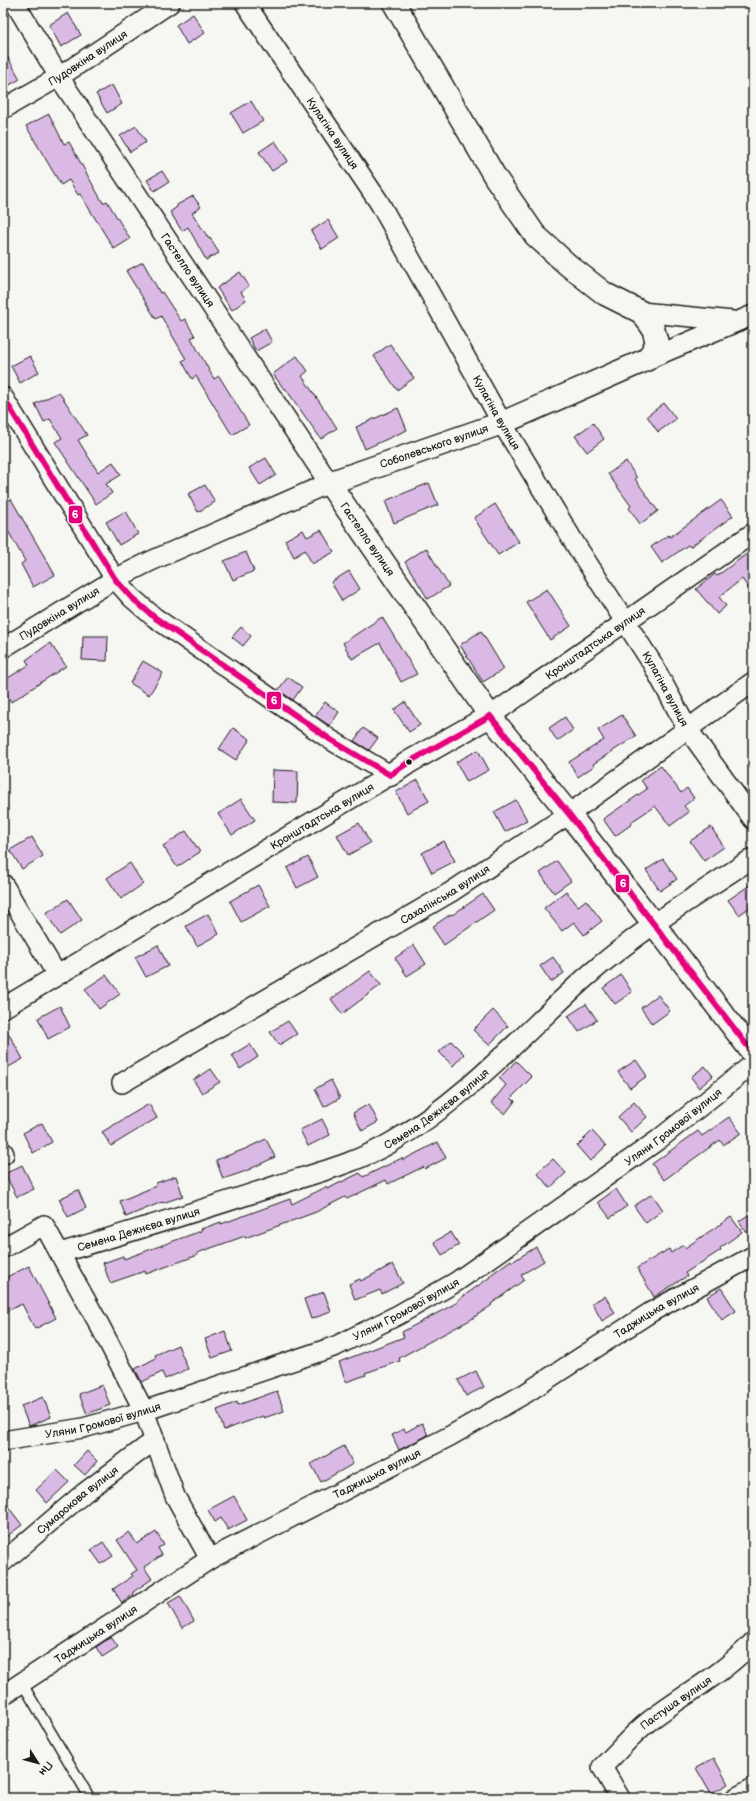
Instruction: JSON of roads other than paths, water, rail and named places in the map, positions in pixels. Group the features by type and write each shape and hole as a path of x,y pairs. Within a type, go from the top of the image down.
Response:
{"street":[{"name":"Гастелло вулиця","path":"15,3 59,77 329,483 490,716 569,814 753,1053"},
{"name":"Пудовкіна вулиця","path":"3,109 59,77 170,3"},
{"name":"Кулагіна вулиця","path":"245,3 379,202 502,423 577,547 652,663 687,728 753,819"},
{"path":"394,3 495,177 535,235 568,265 604,294 641,312 735,321"},
{"path":"641,312 653,328 657,343 648,359"},
{"name":"Соболевського вулиця","path":"116,579 151,561 329,483 502,423 735,321 753,315"},
{"path":"3,397 116,579 131,597 154,617 331,740 390,775"},
{"name":"Кронштадтська вулиця","path":"3,1008 390,775 409,762 490,716 753,533"},
{"name":"Пудовкіна вулиця","path":"3,648 116,579"},
{"name":"Сахалінська вулиця","path":"122,1083 451,892 569,814 753,682"},
{"name":"Семена Дежнєва вулиця","path":"60,1253 350,1162 391,1143 464,1092 586,978 654,923 753,858"},
{"path":"3,884 57,975"},
{"name":"Уляни Громової вулиця","path":"3,1441 83,1428 144,1411 336,1346 398,1315 456,1282 658,1140 753,1064"},
{"path":"3,1248 44,1225 144,1411 175,1496 210,1559"},
{"name":"Таджицька вулиця","path":"3,1695 210,1559 450,1436 526,1393 651,1312 753,1256"},
{"name":"Сумарокова вулиця","path":"3,1562 84,1493 155,1440"},
{"name":"Пастуша вулиця","path":"620,1798 602,1767 647,1723 708,1681 742,1655 753,1642"},
{"path":"735,1798 753,1788"}],"lane":[{"path":"22,1683 90,1798"}]}
